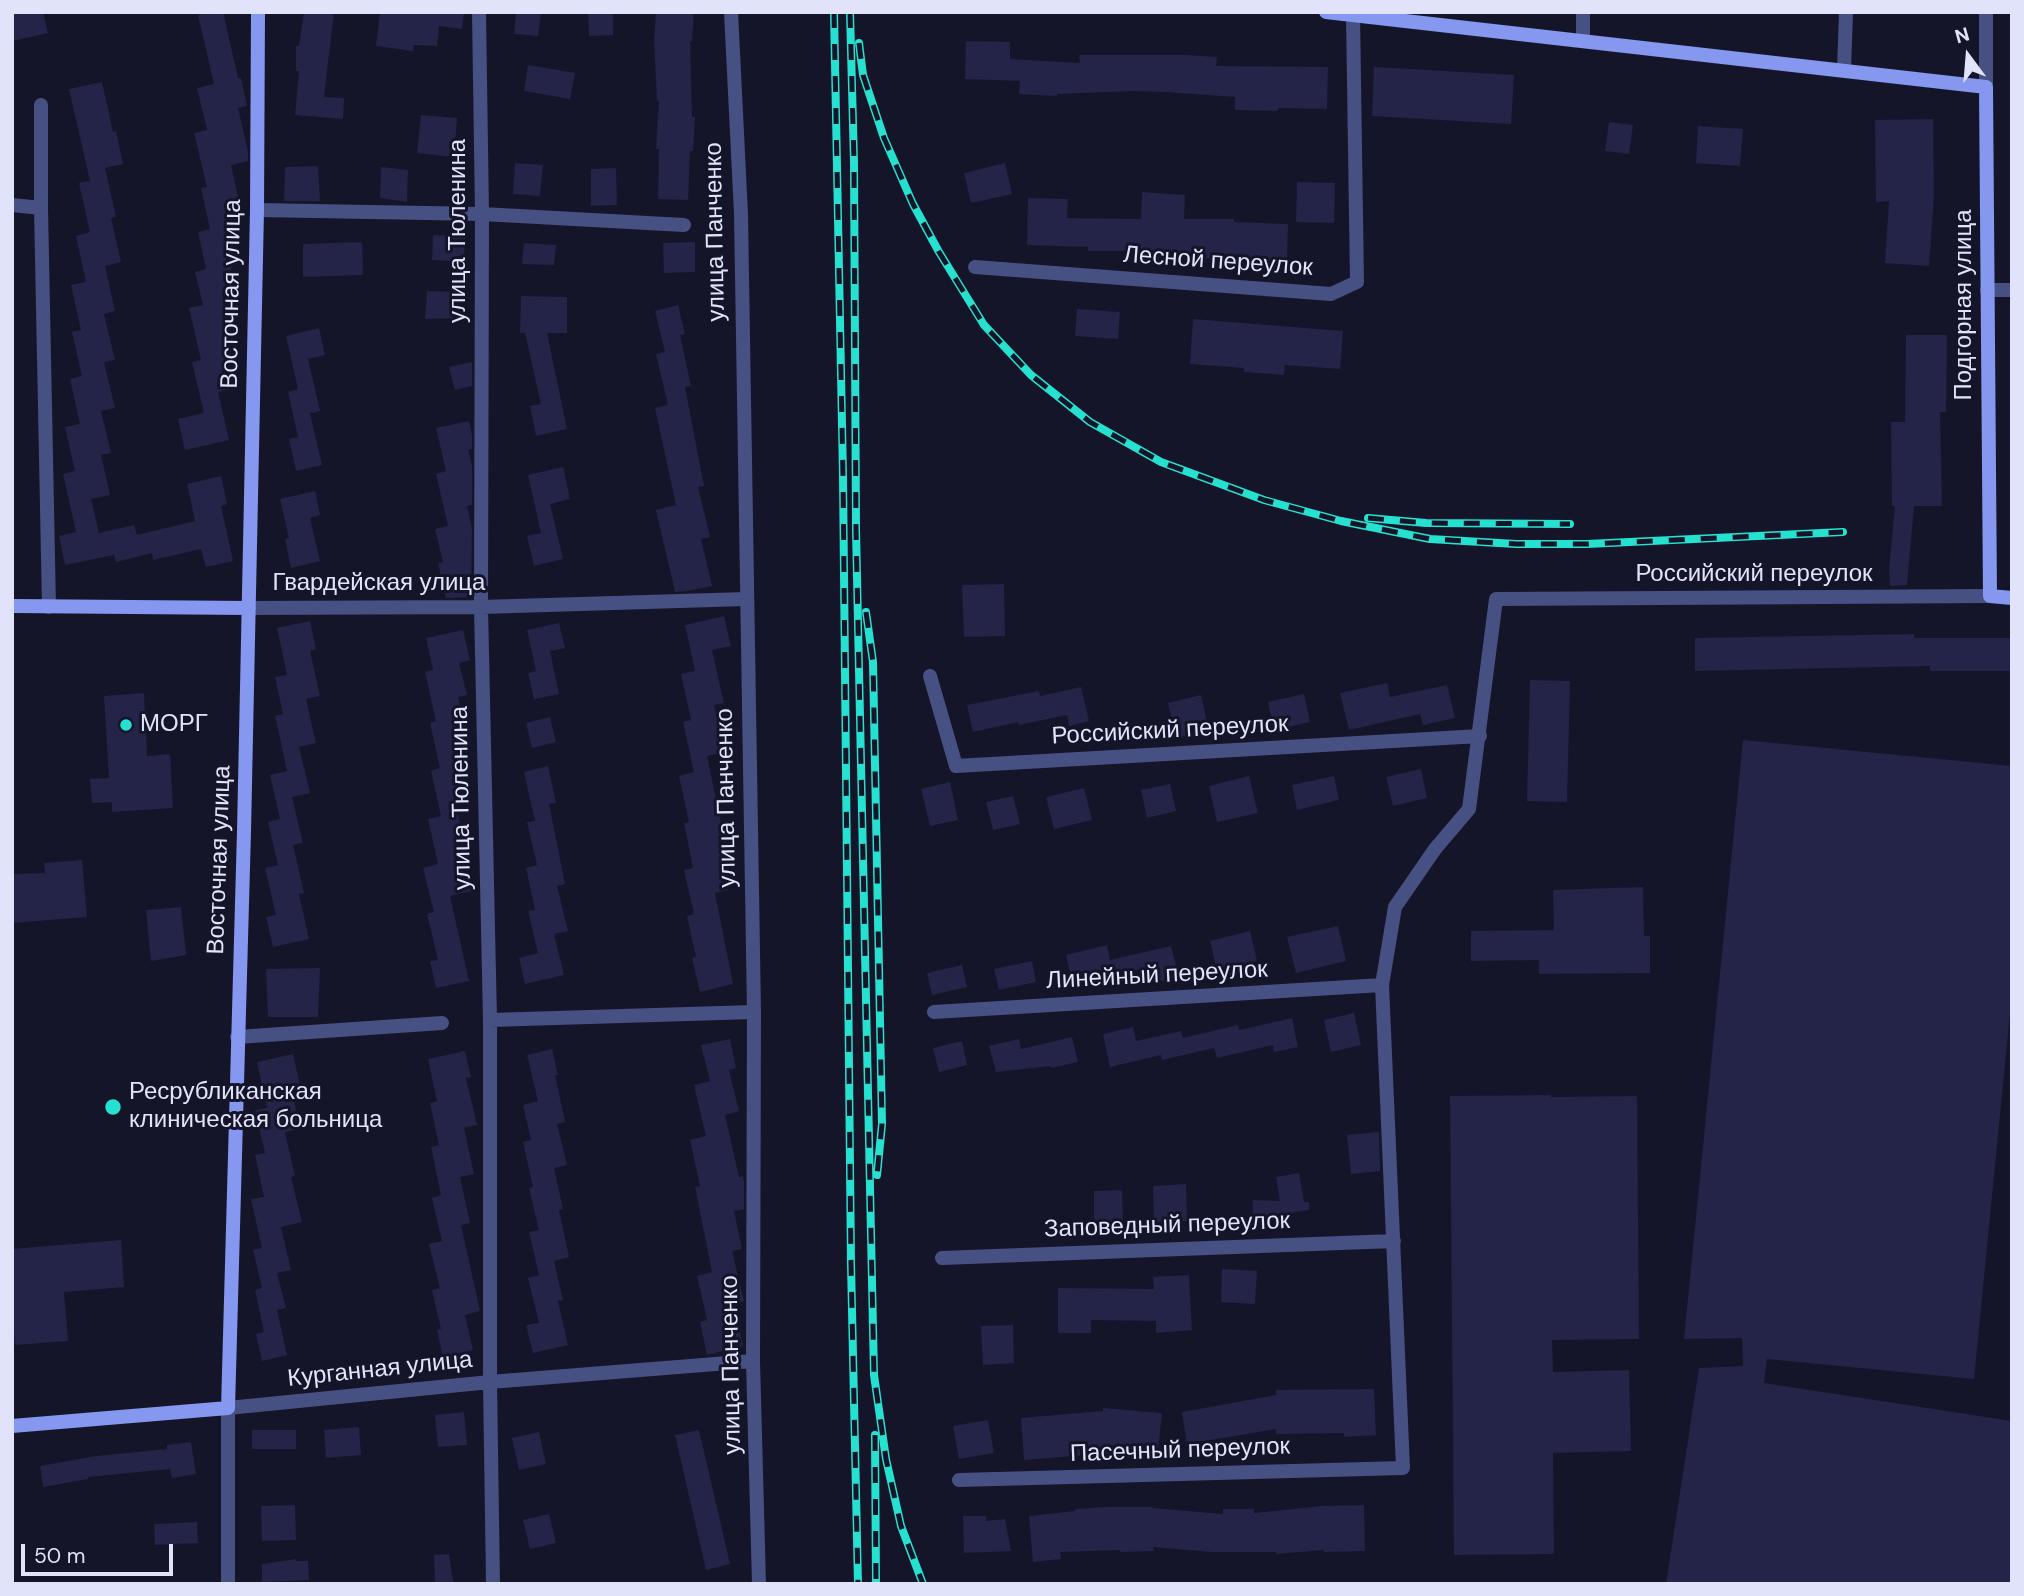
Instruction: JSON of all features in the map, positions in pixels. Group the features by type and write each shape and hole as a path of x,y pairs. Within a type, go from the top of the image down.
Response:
{"street":[{"name":"Восточная улица","path":"228,1584 228,1408 249,608 258,12"},
{"name":"улица Тюленина","path":"479,12 482,214 481,607 490,1020 493,1584"},
{"name":"улица Панченко","path":"731,12 741,214 754,1012 753,1361 759,1584"},
{"path":"1326,12 1986,86"},
{"path":"1583,12 1583,41"},
{"path":"1844,70 1846,12"},
{"name":"Подгорная улица","path":"1986,12 1990,596"},
{"name":"Лесной переулок","path":"975,267 1331,294 1357,282 1353,15"},
{"path":"41,104 49,607"},
{"path":"12,205 41,208"},
{"path":"257,210 482,214 684,225"},
{"path":"1987,290 2012,290"},
{"name":"Российский переулок","path":"930,677 956,766 1480,736 1496,599 2012,598"},
{"name":"Гвардейская улица","path":"12,606 481,607 746,599"},
{"path":"1394,1241 1382,985 1395,907 1434,849 1469,809 1480,736"},
{"name":"Линейный переулок","path":"934,1012 1382,985"},
{"path":"490,1020 754,1012"},
{"path":"237,1037 442,1023"},
{"name":"Заповедный переулок","path":"942,1258 1394,1241"},
{"name":"Пасечный переулок","path":"959,1480 1403,1468 1394,1241"},
{"name":"Курганная улица","path":"12,1426 753,1361"}],"building":[{"path":"12,12 43,12 48,33 12,41"},
{"path":"223,12 247,106 238,108 248,161 231,165 242,214 231,217 239,253 228,256 236,290 222,293 232,334 223,335 235,388 218,392 229,440 185,450 178,419 204,413 192,362 201,360 189,308 203,305 195,272 206,269 198,232 210,229 201,188 207,187 194,133 207,130 197,88 214,84 198,15"},
{"path":"304,12 334,12 324,97 344,98 343,119 295,115 299,71 296,71 296,46 299,46"},
{"path":"380,12 464,12 462,29 439,26 437,46 414,45 413,51 376,46"},
{"path":"516,12 541,12 538,36 514,34"},
{"path":"588,12 613,12 613,35 589,36"},
{"path":"656,12 694,12 690,41 692,117 695,117 693,151 690,151 688,200 658,199 659,149 656,149 659,101 654,40"},
{"path":"966,41 1010,42 1010,59 1080,63 1079,55 1187,55 1217,57 1216,66 1328,67 1327,109 1235,110 1235,97 1166,92 1131,91 1057,96 1019,94 1020,81 965,79"},
{"path":"528,65 575,73 570,99 524,91"},
{"path":"1374,67 1514,75 1511,124 1372,116"},
{"path":"102,82 123,164 105,168 116,217 111,218 121,262 105,266 115,311 104,314 115,360 104,362 115,408 101,411 111,453 101,455 110,495 91,499 99,533 134,525 137,535 195,521 187,484 221,476 227,504 221,506 233,561 206,567 201,549 153,560 152,553 116,562 114,555 65,565 59,536 76,532 63,474 75,471 65,427 80,424 70,379 82,376 72,332 81,330 71,285 86,282 76,236 90,232 79,183 90,181 69,89"},
{"path":"421,115 457,118 454,157 417,153"},
{"path":"1933,119 1934,196 1929,266 1885,263 1889,201 1876,202 1875,120"},
{"path":"1609,122 1633,125 1629,154 1605,151"},
{"path":"1698,126 1743,129 1740,166 1696,163"},
{"path":"515,163 543,165 540,196 513,194"},
{"path":"1005,163 1012,194 971,203 964,173"},
{"path":"318,166 320,201 284,201 285,167"},
{"path":"381,167 408,170 407,202 380,198"},
{"path":"616,168 617,205 591,206 591,169"},
{"path":"1297,182 1335,183 1334,223 1296,222"},
{"path":"1142,192 1185,195 1184,219 1234,219 1234,222 1288,224 1287,261 1138,258 1139,251 1088,251 1088,247 1027,245 1028,198 1068,199 1067,218 1141,219"},
{"path":"433,235 465,236 464,262 432,260"},
{"path":"362,242 363,275 303,277 303,244"},
{"path":"695,242 695,272 664,273 663,243"},
{"path":"524,243 556,245 554,265 522,264"},
{"path":"427,291 461,292 463,318 425,319"},
{"path":"521,296 567,297 567,333 547,333 567,429 536,436 530,406 541,404 525,333 520,333"},
{"path":"678,305 685,334 680,335 691,386 685,387 704,486 698,487 710,537 701,539 712,586 675,592 656,510 676,505 655,408 668,405 656,354 665,352 655,311"},
{"path":"1077,309 1120,312 1118,339 1075,336"},
{"path":"1193,319 1343,331 1340,369 1285,365 1284,375 1244,372 1244,368 1190,364"},
{"path":"319,328 325,355 308,359 320,411 310,413 322,465 296,471 289,439 298,437 288,392 298,389 286,336"},
{"path":"1906,335 1947,335 1946,412 1940,412 1942,506 1914,506 1907,585 1890,586 1895,506 1892,506 1891,422 1905,422"},
{"path":"472,362 472,386 455,390 449,367"},
{"path":"469,421 472,435 472,449 468,450 472,465 472,505 467,506 472,528 471,597 446,598 438,563 443,562 435,529 448,526 436,474 446,471 436,428"},
{"path":"563,467 570,499 550,504 563,559 534,566 527,536 541,533 528,475"},
{"path":"315,491 320,515 310,518 320,561 291,568 285,539 289,538 280,499"},
{"path":"1004,584 1005,636 964,637 962,585"},
{"path":"724,616 731,646 712,650 724,703 714,705 725,752 707,756 725,842 718,843 728,890 715,893 733,984 700,992 692,958 696,957 687,916 694,914 684,870 693,868 684,823 689,822 679,776 694,772 683,722 691,720 681,674 695,671 685,625"},
{"path":"310,621 316,649 310,651 320,696 306,699 316,743 299,747 310,793 292,797 303,843 293,845 304,893 299,894 309,939 273,947 266,917 276,915 265,868 278,865 268,822 280,819 270,775 287,771 275,716 283,714 275,677 287,675 277,628"},
{"path":"559,623 565,648 550,651 559,694 534,699 528,673 536,671 527,630"},
{"path":"463,630 470,660 459,663 467,695 458,697 468,742 458,744 468,789 453,792 472,891 450,896 469,981 436,988 430,961 438,960 427,914 434,912 423,868 438,864 428,819 441,816 431,771 440,768 430,723 436,721 425,672 433,670 426,638"},
{"path":"1914,634 1914,638 2012,638 2012,671 1930,671 1930,666 1695,671 1695,638"},
{"path":"1530,680 1570,681 1567,802 1527,801"},
{"path":"1387,683 1390,697 1447,685 1455,718 1423,725 1420,714 1349,730 1340,693"},
{"path":"1081,687 1089,721 1069,726 1067,715 973,732 967,705 1039,691 1040,696"},
{"name":"МОРГ","path":"144,693 147,756 170,754 173,808 112,812 112,802 92,803 90,779 109,778 104,696"},
{"path":"1304,694 1310,722 1274,730 1268,702"},
{"path":"1201,695 1209,731 1176,738 1168,703"},
{"path":"550,717 556,742 532,748 526,723"},
{"path":"1743,740 2012,766 2012,993 1974,1379 1767,1359 1764,1383 2012,1421 2012,1584 1666,1584 1699,1368 1743,1366 1742,1338 1684,1339"},
{"path":"548,766 556,803 549,804 565,884 557,886 568,931 554,934 564,975 525,984 519,958 538,953 528,911 535,910 526,868 537,865 527,822 535,821 524,772"},
{"path":"1421,769 1427,798 1393,806 1386,777"},
{"path":"1249,776 1258,813 1217,822 1209,786"},
{"path":"1334,776 1339,800 1297,810 1292,785"},
{"path":"950,782 958,820 930,826 921,789"},
{"path":"1170,784 1176,811 1147,818 1141,790"},
{"path":"1084,788 1092,820 1054,829 1046,797"},
{"path":"1013,796 1020,824 993,830 986,802"},
{"path":"82,860 87,917 12,923 12,874 45,873 44,863"},
{"path":"1643,887 1644,936 1650,936 1650,973 1539,974 1539,960 1471,961 1471,931 1554,930 1553,890"},
{"path":"181,907 186,955 151,961 146,910"},
{"path":"1338,926 1346,961 1296,973 1287,937"},
{"path":"1250,931 1257,961 1217,971 1210,941"},
{"path":"1107,945 1110,960 1171,946 1179,977 1145,985 1141,969 1073,985 1066,955"},
{"path":"1032,961 1036,982 999,990 994,969"},
{"path":"962,965 967,987 932,995 927,973"},
{"path":"320,968 318,1017 268,1017 266,969"},
{"path":"1354,1013 1361,1045 1331,1052 1324,1020"},
{"path":"1292,1018 1298,1047 1274,1052 1273,1045 1217,1058 1214,1048 1162,1060 1161,1055 1110,1067 1103,1034 1133,1027 1136,1041 1181,1031 1183,1038 1238,1025 1239,1030"},
{"path":"1072,1037 1078,1062 1051,1068 996,1072 989,1046 1019,1039 1021,1049"},
{"path":"730,1039 736,1068 729,1070 739,1111 725,1115 739,1177 743,1176 744,1181 744,1209 734,1211 742,1249 732,1251 744,1301 734,1304 743,1346 707,1355 700,1322 707,1320 697,1276 712,1272 695,1187 700,1186 690,1140 706,1136 694,1085 710,1081 701,1045"},
{"path":"962,1041 967,1065 939,1072 933,1048"},
{"path":"552,1049 565,1122 557,1124 567,1165 554,1168 569,1257 554,1261 563,1300 558,1301 568,1345 533,1353 526,1325 539,1323 528,1278 539,1275 529,1232 539,1230 529,1188 533,1187 523,1142 531,1140 523,1105 538,1101 527,1055"},
{"path":"465,1051 471,1077 466,1078 477,1125 464,1128 474,1174 460,1177 470,1223 461,1225 480,1311 465,1315 473,1350 443,1357 437,1330 441,1329 432,1290 440,1288 429,1244 442,1241 432,1198 441,1195 431,1147 439,1145 430,1103 437,1101 428,1059"},
{"path":"293,1054 301,1090 292,1092 300,1129 285,1132 295,1176 291,1177 302,1222 281,1227 291,1270 277,1273 286,1308 277,1310 287,1355 262,1361 256,1334 264,1332 255,1290 262,1288 253,1250 262,1248 251,1199 264,1197 255,1155 265,1153 255,1110 267,1108 257,1062"},
{"path":"1450,1096 1637,1096 1639,1339 1552,1340 1553,1372 1629,1370 1631,1451 1553,1453 1554,1554 1454,1555"},
{"path":"1379,1132 1380,1171 1351,1174 1347,1135"},
{"path":"1299,1173 1304,1202 1309,1202 1309,1210 1268,1217 1267,1226 1252,1226 1253,1200 1280,1201 1276,1177"},
{"path":"1186,1184 1187,1221 1154,1222 1153,1186"},
{"path":"1122,1190 1123,1224 1094,1225 1094,1191"},
{"path":"121,1240 124,1287 64,1292 68,1341 15,1345 12,1249"},
{"path":"1222,1269 1257,1271 1255,1304 1221,1302"},
{"path":"1189,1275 1192,1330 1156,1333 1156,1321 1091,1320 1091,1333 1058,1333 1058,1288 1154,1289 1153,1277"},
{"path":"1013,1325 1014,1363 983,1365 981,1326"},
{"path":"1374,1389 1376,1435 1344,1437 1344,1433 1276,1434 1276,1429 1187,1444 1182,1412 1276,1395 1276,1390"},
{"path":"1103,1408 1162,1413 1157,1460 1087,1455 1024,1460 1021,1418 1103,1411"},
{"path":"464,1412 467,1445 438,1447 435,1415"},
{"path":"988,1420 994,1453 959,1459 953,1426"},
{"path":"359,1427 361,1455 326,1458 324,1430"},
{"path":"252,1430 296,1430 296,1449 252,1449"},
{"path":"699,1430 730,1564 706,1570 675,1435"},
{"path":"539,1432 546,1464 519,1470 512,1438"},
{"path":"191,1442 196,1474 172,1478 170,1469 88,1477 43,1487 40,1466 96,1456 167,1449 167,1445"},
{"path":"295,1505 296,1540 262,1541 261,1506"},
{"path":"1364,1505 1365,1551 1324,1550 1276,1554 1153,1547 1154,1551 1060,1552 1061,1559 1033,1562 1029,1516 1106,1507 1152,1507 1223,1514 1223,1509 1254,1509 1254,1513"},
{"path":"549,1514 556,1543 530,1549 523,1520"},
{"path":"963,1516 986,1516 986,1521 1005,1519 1011,1551 964,1553"},
{"path":"197,1522 198,1543 155,1545 154,1524"},
{"path":"449,1554 453,1582 435,1583 434,1555"},
{"path":"296,1559 308,1561 309,1580 262,1582 262,1564"}],"railway":[{"path":"834,12 843,476 851,1264 858,1584"},
{"path":"850,12 854,162 856,529 874,1375 886,1459 901,1526 923,1584"},
{"path":"859,43 863,75 884,138 913,204 984,325 1031,375 1090,422 1161,462 1264,500 1341,521 1430,539 1516,544 1587,544 1843,532"},
{"path":"1368,518 1426,523 1570,524"},
{"path":"866,612 873,662 882,1124 877,1175"},
{"path":"875,1435 876,1584"}],"place":[{"name":"МОРГ","path":"126,725"},
{"name":"Ресрубликанская клиническая больница","path":"113,1107"}]}
